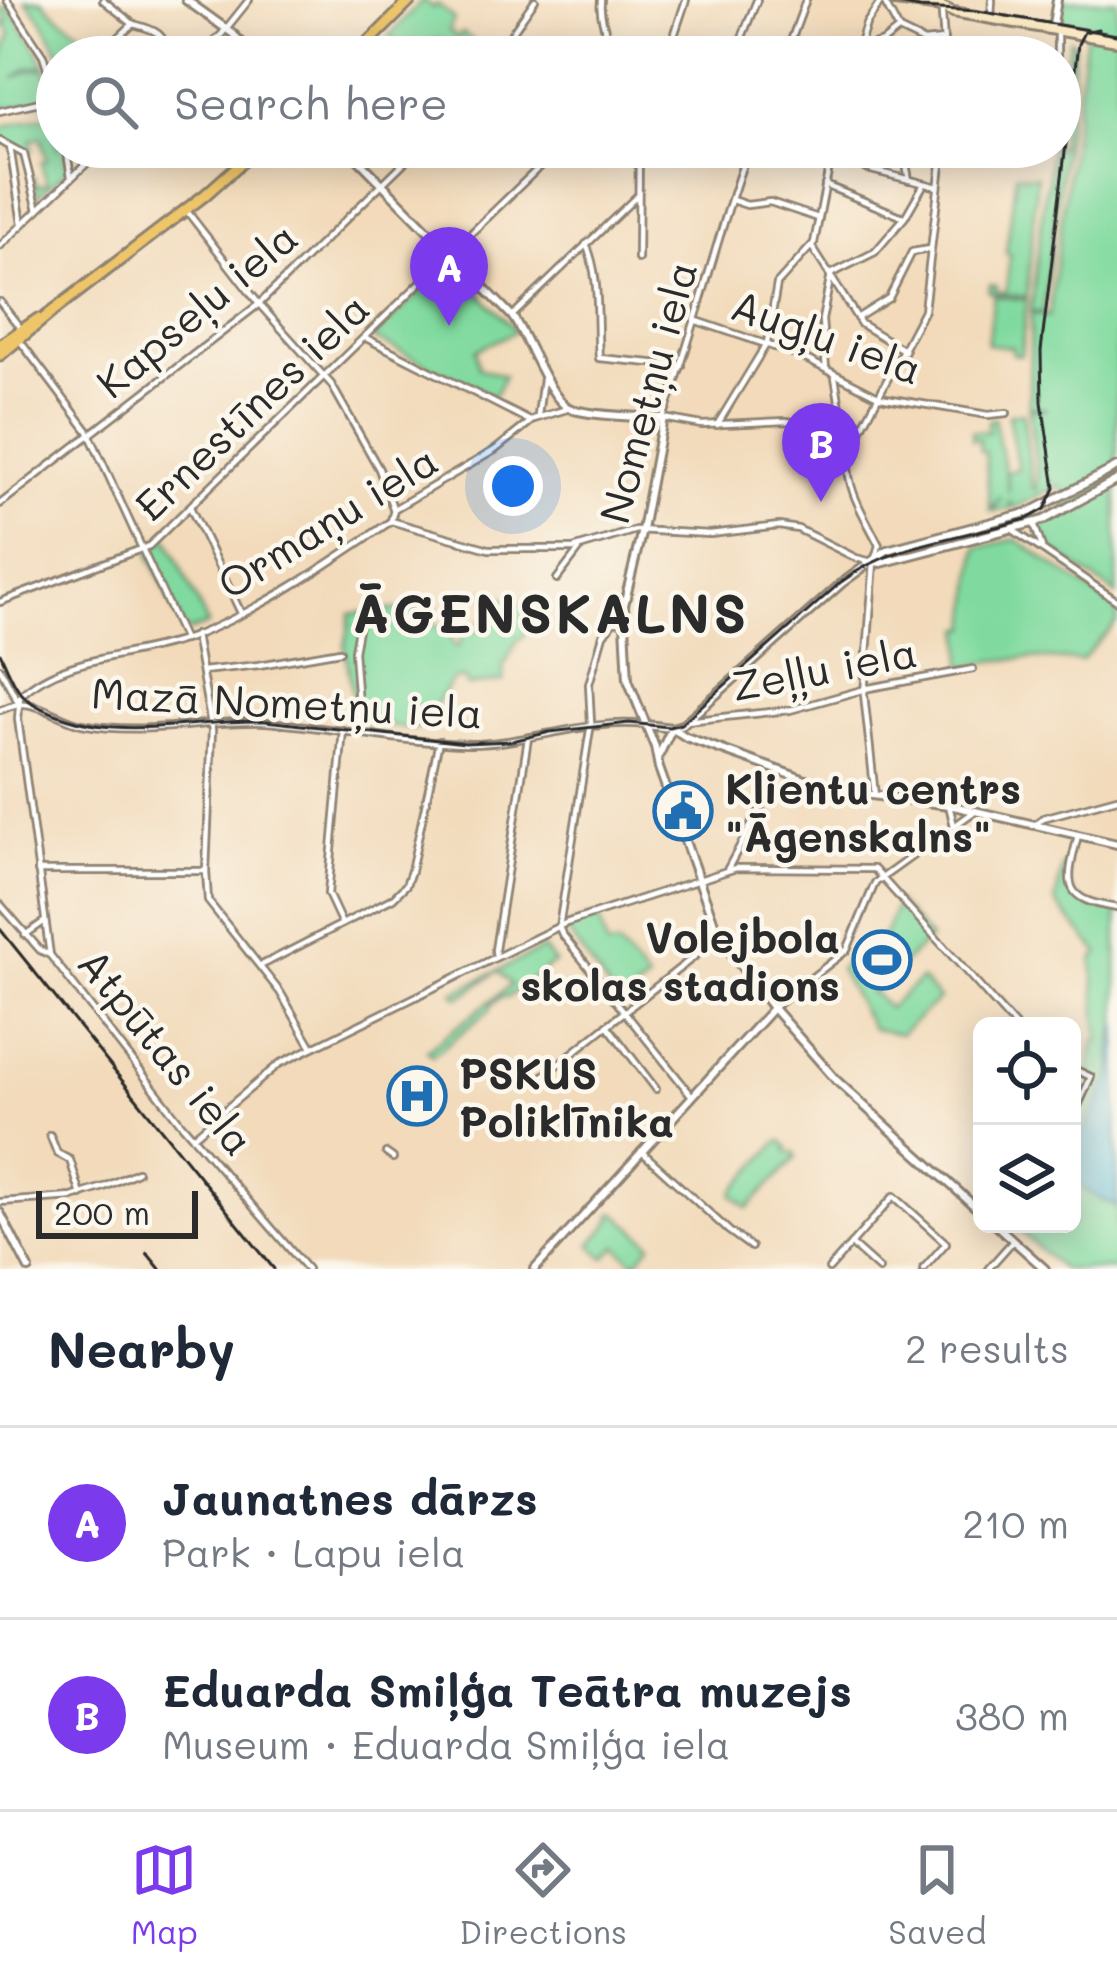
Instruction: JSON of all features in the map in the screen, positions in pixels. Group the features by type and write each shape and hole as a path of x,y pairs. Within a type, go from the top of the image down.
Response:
{"main road":[{"path":"884,0 942,4 953,12 1117,41"},
{"path":"374,36 407,1"},
{"path":"0,355 235,168"},
{"path":"0,345 20,335"}],"street":[{"path":"8,0 36,45"},
{"path":"103,0 133,24 161,36"},
{"path":"186,0 234,36"},
{"path":"219,36 249,0"},
{"path":"510,36 535,0"},
{"path":"601,0 607,36"},
{"path":"675,36 686,0"},
{"path":"743,36 758,0"},
{"path":"793,36 806,0"},
{"path":"863,36 884,0 899,30 912,36"},
{"path":"991,19 992,0"},
{"path":"1055,36 1057,0"},
{"path":"942,4 945,36"},
{"path":"120,36 133,24"},
{"path":"891,36 899,30"},
{"path":"0,111 36,103"},
{"path":"0,141 24,154 38,210"},
{"path":"10,147 22,225"},
{"path":"70,168 72,178"},
{"path":"0,246 82,168"},
{"path":"367,168 512,316 556,396 569,408 717,424 785,421 843,430"},
{"name":"Kapseļu iela","path":"0,505 259,304 399,168"},
{"name":"Ernestīnes iela","path":"0,602 149,546 539,168"},
{"path":"638,168 638,259"},
{"name":"Nometņu iela","path":"741,168 663,418 625,596 628,680 718,937 836,1080 973,1203"},
{"path":"717,424 767,344 777,284 812,247 829,168"},
{"path":"865,168 938,188"},
{"path":"907,168 909,180"},
{"path":"848,454 924,310 940,168"},
{"path":"831,274 875,251 905,217 924,184"},
{"path":"825,185 905,217"},
{"path":"512,316 637,196"},
{"path":"730,199 747,205 770,202 818,218"},
{"path":"186,210 259,304 325,378 379,469 394,509"},
{"path":"586,244 599,358 682,366"},
{"path":"812,247 865,327 905,351"},
{"path":"857,318 892,294 912,252 932,248"},
{"path":"826,369 822,320 831,274"},
{"path":"0,302 90,435 184,640"},
{"name":"Augļu iela","path":"697,321 767,344 880,397 988,415 1007,413"},
{"path":"366,338 530,421"},
{"path":"538,418 543,373"},
{"path":"836,374 850,488 879,545 864,690 875,796"},
{"name":"Ormaņu iela","path":"19,704 21,694 60,670 184,640 242,614 318,572 391,521 394,509 495,450 530,421 569,408"},
{"path":"657,759 672,728 686,721 842,584 894,547 1021,516 1117,466"},
{"path":"391,521 489,550 582,547 642,530 701,534 789,526 853,556 881,563 1054,516 1117,480"},
{"path":"1081,486 1087,496"},
{"path":"190,507 242,614"},
{"path":"1034,523 1042,547"},
{"path":"1013,530 1117,601"},
{"path":"557,579 582,547"},
{"path":"360,732 354,651 361,613"},
{"path":"625,621 611,624 590,684 591,723 559,927 692,1096"},
{"path":"195,635 212,724 208,902 280,992 312,1047"},
{"path":"202,671 340,651"},
{"path":"0,668 19,704 0,710"},
{"name":"Zeļļu iela","path":"686,721 795,710 864,690 973,669"},
{"name":"Mazā Nometņu iela","path":"19,704 94,726 265,722 494,743 646,725"},
{"name":"Atpūtas iela","path":"19,704 50,955 307,1269"},
{"path":"646,725 672,728 833,790 949,805 1117,844"},
{"path":"342,924 328,894 343,730"},
{"path":"496,957 527,738"},
{"path":"260,966 393,898 406,885 439,741"},
{"path":"727,870 769,792"},
{"path":"1035,825 1040,819 1117,798"},
{"path":"949,805 954,826"},
{"path":"535,1269 773,1009 841,957 871,890 882,877 975,811"},
{"path":"1078,836 1070,885 1087,902 1117,908"},
{"path":"194,1136 268,1072 312,1047 559,927 736,868 874,869 1007,1017"},
{"path":"38,871 206,871"},
{"path":"0,904 25,935 50,955"},
{"path":"25,935 45,921"},
{"path":"537,1081 718,937"},
{"path":"607,1025 656,1089"},
{"path":"1081,1072 1091,1077 1081,1099"},
{"path":"50,1135 57,1153 70,1160 81,1195"},
{"path":"641,1151 751,1246"},
{"path":"386,1153 393,1158"},
{"path":"0,1202 81,1195 137,1172"},
{"path":"829,1269 894,1196 946,1243 923,1269"},
{"path":"0,1213 29,1269"},
{"path":"1006,1233 1045,1269"},
{"path":"988,1269 1014,1240"},
{"path":"851,1244 879,1269"}],"green space":[{"path":"26,0 42,0 87,36 51,36"},
{"path":"423,0 433,8 437,4 454,19 449,30 455,36 389,36"},
{"path":"1060,0 1117,0 1117,595 1045,544 1037,530 1071,508 1064,505 1068,501 1060,485 1016,507 1012,508 1010,500 1010,509 993,511 1001,497 990,509 985,452 980,451 979,439 972,440 972,431 988,432 988,421 994,418 1009,492 1006,472 1018,469 1008,415 1023,412 1036,490 1029,409 1048,409 1029,406 1031,314 1049,316 1068,168 1081,168 1081,71 1087,25 1057,19"},
{"path":"8,6 36,47 36,67 14,78 36,69 36,102 0,110 0,64 11,34 6,25 0,26 8,21 1,10"},
{"path":"36,119 33,150 25,152 0,138 0,127"},
{"path":"43,168 68,168 37,197 32,178 37,186 47,184"},
{"path":"1049,168 1061,168 1043,313 1031,311"},
{"path":"1016,174 1037,176 1027,297 989,292 990,285 996,286 996,292 1006,292"},
{"path":"450,263 516,331 476,350 479,368 504,376 494,397 373,338"},
{"path":"994,296 1027,300 1021,355 1013,354 1012,347 987,344"},
{"path":"167,536 208,625 189,632 149,554"},
{"path":"1016,539 1117,609 1117,623 1081,661 1028,658 963,668 963,628 969,628 977,548"},
{"path":"481,591 539,611 503,667 504,681 467,686 465,678 453,680 417,729 357,723 345,647 351,614 421,607 424,619 430,621 432,610 437,608 433,615 436,628 454,627 456,647 463,629 478,629 496,606"},
{"path":"1063,865 1070,888 1080,900 1117,910 1117,1269 1061,1269 1023,1233 1081,1233 1081,1108 1093,1079 1089,1070 1099,1040 1093,960 1099,953 1055,902"},
{"path":"897,902 930,939 870,993 888,1008 921,979 939,999 900,1034 872,1029 839,969 858,943 869,948 885,933"},
{"path":"598,916 607,947 618,946 648,981 620,1005 566,930"},
{"path":"543,949 554,963 508,997 501,997 432,1056 427,1050 511,985 498,971 462,996 454,992"},
{"path":"782,1141 797,1157 748,1208 734,1191"},
{"path":"615,1212 652,1244 635,1263 617,1246 605,1258 591,1245"}],"water":[{"path":"1117,1021 1117,1207 1081,1186 1081,1139 1110,1078"}],"tram line":[{"path":"877,0 978,11 1117,35"},
{"path":"1081,38 1084,32 1098,29"},
{"path":"0,653 15,685 32,703 79,722 105,726 265,721 465,743 512,741 629,723 681,724 862,568 908,549 1029,518 1045,509 1055,488 1042,402 1041,351 1063,168"}],"railway":[{"path":"0,929 274,1269"},
{"path":"147,1253 160,1269"}],"place":[{"name":"Jaunatnes dārzs","path":"449,326"},
{"name":"Eduarda Smiļģa Teātra muzejs","path":"821,502"},
{"name":"Klientu centrs \"Āgenskalns\"","path":"683,811"},
{"name":"Volejbola skolas stadions","path":"882,960"},
{"name":"PSKUS Poliklīnika","path":"417,1096"}],"district":[{"name":"ĀGENSKALNS","path":"551,611"}]}
